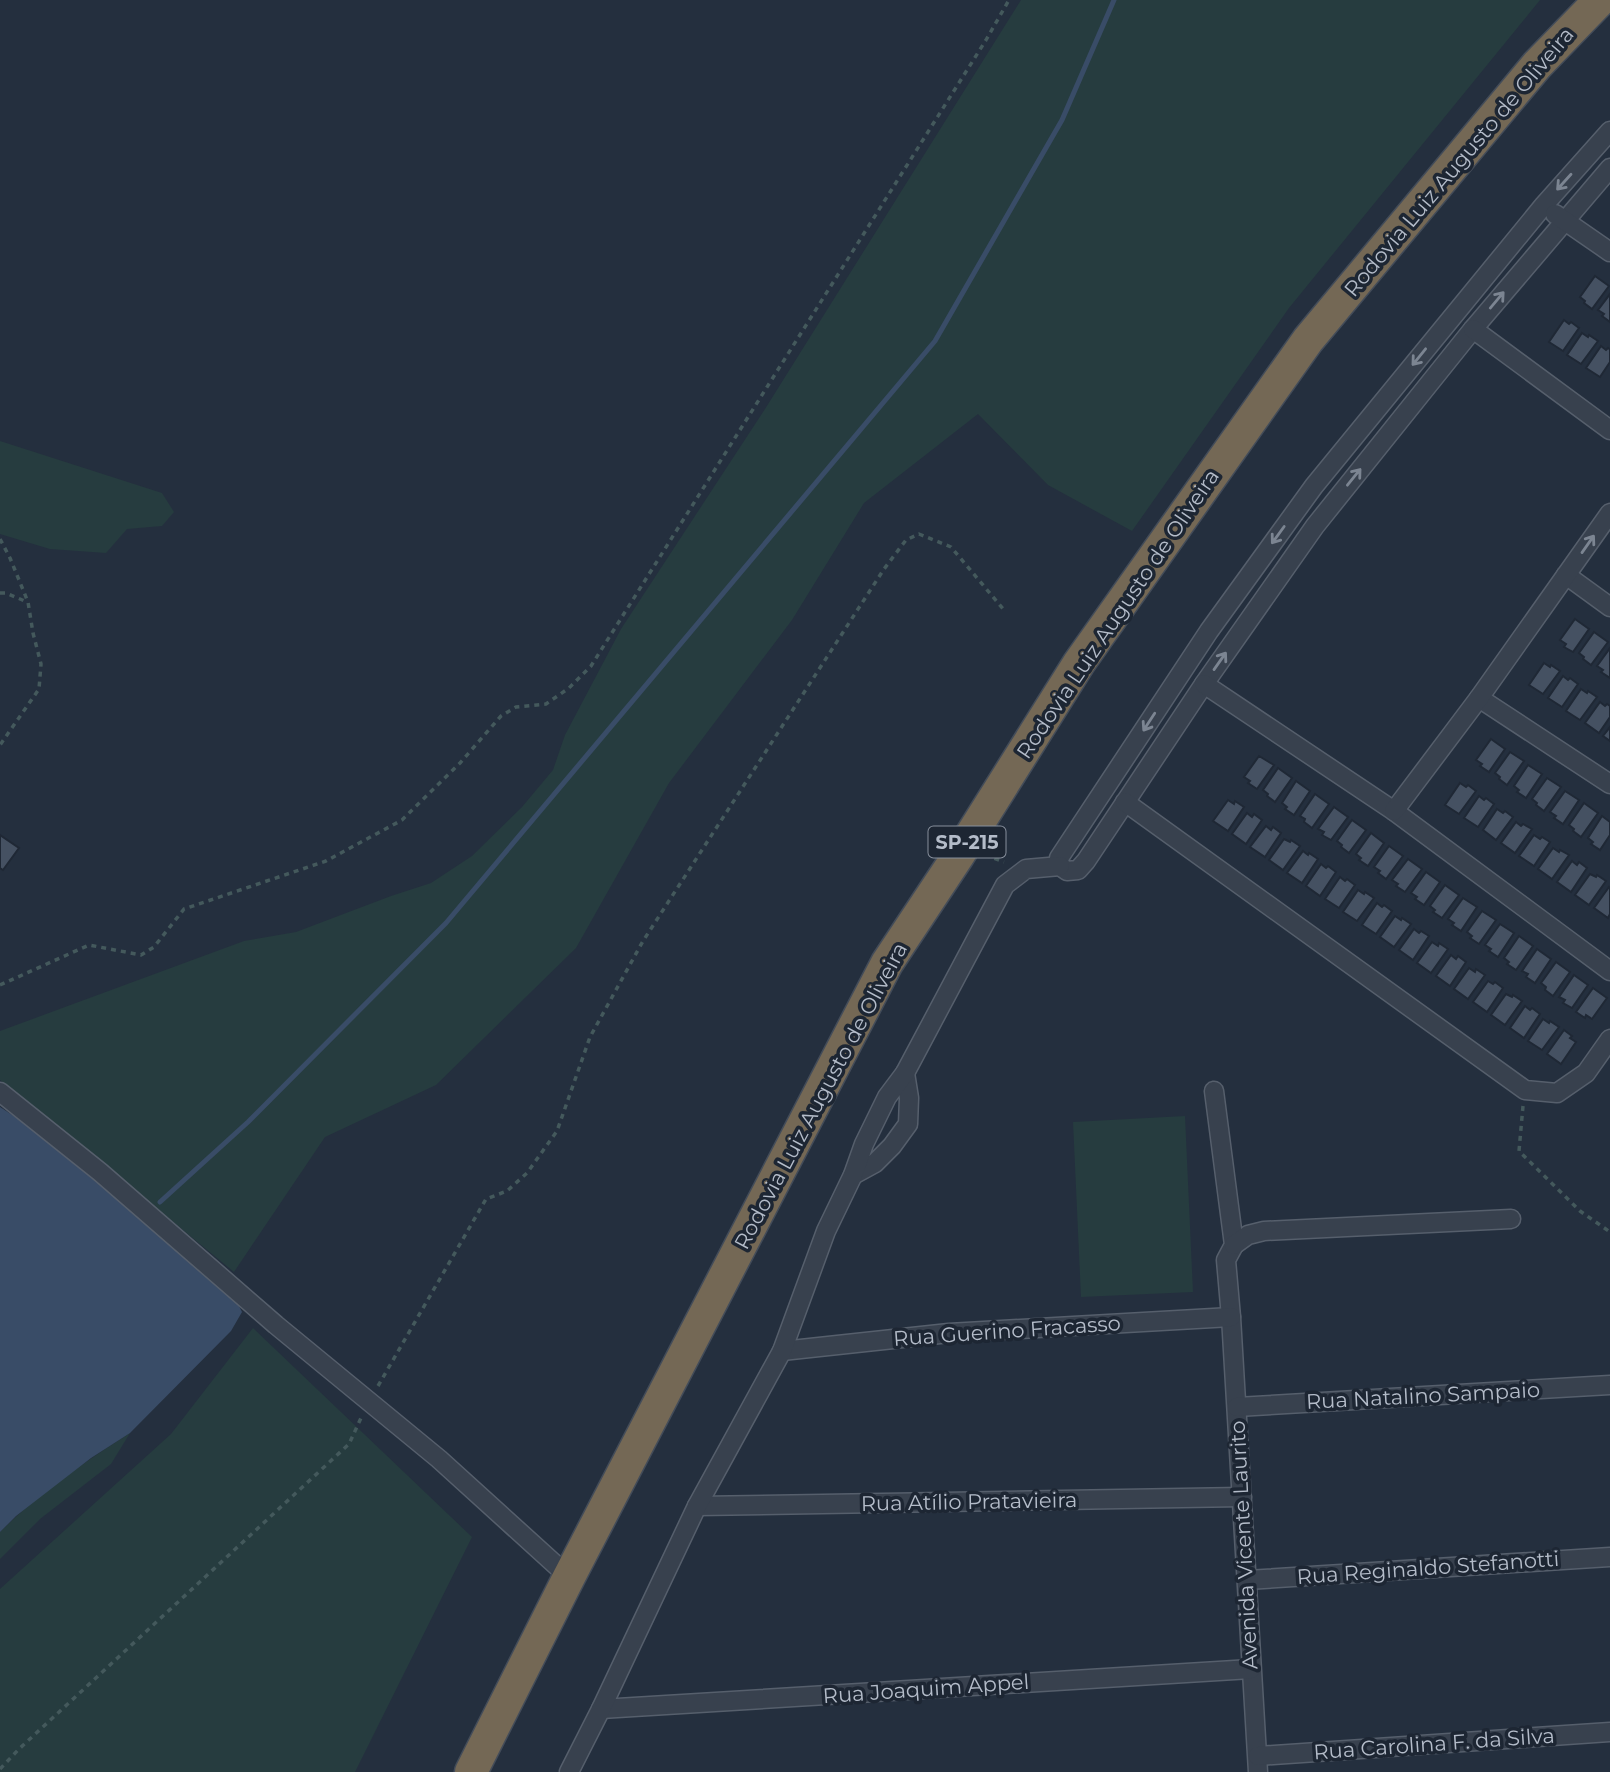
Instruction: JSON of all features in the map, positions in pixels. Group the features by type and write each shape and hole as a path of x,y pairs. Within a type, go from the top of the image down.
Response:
{"highway":[{"name":"Rodovia Luiz Augusto de Oliveira","path":"471,1772 569,1577 887,964 1079,663 1308,340 1537,65 1600,0"}],"street":[{"path":"1060,866 1059,858 1201,642 1314,485 1544,205 1610,131"},
{"path":"569,1772 697,1506 782,1351 826,1231 881,1109 905,1073 1006,884 1026,869 1060,866 1067,871 1078,870 1086,861 1204,684 1315,526 1472,329 1610,168"},
{"path":"1544,205 1610,252"},
{"path":"1472,329 1610,430"},
{"path":"1394,811 1479,698 1610,513"},
{"path":"1566,575 1610,607"},
{"path":"1204,684 1394,811 1610,971"},
{"path":"1479,698 1610,784"},
{"path":"1125,802 1525,1090 1557,1093 1586,1073 1610,1039"},
{"path":"853,1175 875,1163 908,1124 909,1098 905,1073"},
{"name":"Avenida Vicente Laurito","path":"1214,1091 1234,1245 1226,1260 1258,1764"},
{"path":"0,1092 100,1172 276,1325 439,1460 569,1577"},
{"path":"1234,1245 1248,1235 1264,1231 1511,1219"},
{"name":"Rua Guerino Fracasso","path":"782,1351 949,1333 1231,1317"},
{"name":"Rua Natalino Sampaio","path":"1237,1407 1610,1385"},
{"name":"Rua Atílio Pratavieira","path":"697,1506 1242,1497"},
{"name":"Rua Reginaldo Stefanotti","path":"1247,1580 1610,1557"},
{"name":"Rua Joaquim Appel","path":"601,1709 1251,1669"},
{"name":"Rua Carolina F. da Silva","path":"1258,1764 1610,1732"}],"path":[{"path":"0,985 89,945 141,954 154,947 184,909 326,861 402,820 460,763 501,716 516,707 546,704 569,688 590,666 662,555 1009,0"},
{"path":"0,1769 349,1444 369,1402 486,1199 507,1191 527,1173 557,1132 590,1037 643,941 884,569 906,540 919,534 951,547 1004,610"},
{"path":"0,540 28,602 41,664 39,689 0,745"},
{"path":"0,593 28,602"},
{"path":"958,856 980,853 1026,869"},
{"path":"1525,1090 1519,1151 1580,1211 1610,1232"}],"green space":[{"path":"1021,0 1540,0 1289,308 1132,531 1048,485 978,414 864,503 792,620 669,783 576,948 436,1085 325,1137 234,1272 0,1080 0,1031 244,941 296,932 431,883 472,856 522,807 553,770 565,735 621,629 765,409"},
{"path":"0,441 162,493 174,512 162,526 127,529 106,553 50,549 0,534"},
{"path":"1185,1116 1193,1292 1081,1297 1073,1122"},
{"path":"253,1328 472,1537 355,1772 0,1772 0,1589 171,1434"},
{"path":"130,1433 111,1464 40,1519 0,1559 0,1532 62,1479"}],"water":[{"path":"0,1107 61,1147 229,1286 242,1312 231,1331 130,1433 91,1458 16,1516 0,1532"}],"building":[{"path":"1595,276 1609,286 1592,309 1580,297"},
{"path":"1610,294 1610,322 1598,310"},
{"path":"1564,320 1579,328 1563,351 1549,342"},
{"path":"1582,333 1598,341 1581,364 1567,355"},
{"path":"1601,346 1606,350 1610,349 1610,362 1600,377 1586,368"},
{"path":"1575,619 1589,629 1573,652 1564,647 1566,644 1560,640"},
{"path":"1594,632 1608,642 1591,665 1579,653"},
{"path":"1610,648 1610,678 1597,666"},
{"path":"1544,663 1560,671 1543,694 1529,685"},
{"path":"1563,676 1578,684 1562,707 1548,698"},
{"path":"1581,689 1597,697 1580,720 1566,711"},
{"path":"1600,702 1610,706 1610,717 1599,733 1585,723"},
{"path":"1610,727 1610,741 1603,736"},
{"path":"1491,739 1505,749 1489,772 1476,760"},
{"path":"1510,752 1524,761 1507,785 1495,773"},
{"path":"1259,756 1274,765 1257,789 1244,777"},
{"path":"1528,765 1542,774 1526,798 1517,792 1519,790 1514,786"},
{"path":"1278,768 1292,778 1275,802 1263,790"},
{"path":"1547,778 1561,787 1544,811 1532,799"},
{"path":"1296,781 1310,791 1294,815 1285,809 1287,807 1282,803"},
{"path":"1460,783 1476,791 1459,814 1445,805"},
{"path":"1565,791 1579,800 1563,824 1550,812"},
{"path":"1315,794 1329,804 1312,828 1300,816"},
{"path":"1479,796 1494,804 1478,827 1464,818"},
{"path":"1228,800 1244,807 1228,831 1213,821"},
{"path":"1584,803 1598,813 1581,837 1569,825"},
{"path":"1334,807 1348,817 1331,840 1318,829"},
{"path":"1497,809 1513,817 1496,840 1483,830"},
{"path":"1247,813 1262,820 1246,844 1232,834"},
{"path":"1602,816 1610,822 1610,835 1600,850 1591,844 1593,842 1588,838"},
{"path":"1352,820 1366,830 1349,853 1337,841"},
{"path":"1516,822 1532,829 1515,853 1501,843"},
{"path":"1266,826 1281,833 1265,857 1250,847"},
{"path":"1371,833 1384,843 1368,866 1359,860 1361,858 1356,854"},
{"path":"0,835 19,848 3,870 0,868"},
{"path":"1534,835 1550,842 1534,866 1519,856"},
{"path":"1284,839 1300,846 1283,870 1269,860"},
{"path":"1389,846 1403,856 1386,879 1374,867"},
{"path":"1553,848 1569,855 1552,879 1538,869"},
{"path":"1303,851 1318,859 1302,883 1287,873"},
{"path":"1408,859 1422,869 1405,892 1392,880"},
{"path":"1572,861 1587,868 1571,892 1557,882"},
{"path":"1321,864 1336,872 1320,896 1306,886"},
{"path":"1426,872 1440,882 1424,905 1411,893"},
{"path":"1590,874 1606,881 1589,905 1575,895"},
{"path":"1340,877 1355,885 1339,908 1325,899"},
{"path":"1445,885 1459,895 1442,918 1433,912 1435,910 1430,906"},
{"path":"1609,887 1610,914 1608,918 1594,908"},
{"path":"1358,890 1374,898 1357,921 1343,912"},
{"path":"1463,898 1477,907 1461,931 1448,919"},
{"path":"1377,903 1392,911 1376,934 1362,925"},
{"path":"1482,911 1496,920 1479,944 1470,938 1472,936 1467,932"},
{"path":"1395,916 1411,924 1394,947 1380,937"},
{"path":"1500,924 1514,933 1498,957 1485,945"},
{"path":"1414,929 1429,936 1413,960 1399,950"},
{"path":"1519,936 1533,946 1516,970 1507,964 1509,962 1504,958"},
{"path":"1432,942 1448,949 1431,973 1417,963"},
{"path":"1537,949 1551,959 1535,983 1522,971"},
{"path":"1451,955 1466,962 1450,986 1436,976"},
{"path":"1556,962 1570,972 1553,996 1541,983"},
{"path":"1469,968 1485,975 1468,999 1454,989"},
{"path":"1574,975 1588,985 1572,1008 1559,997"},
{"path":"1488,981 1503,988 1487,1012 1473,1002"},
{"path":"1593,988 1607,998 1592,1019 1586,1015 1585,1018 1576,1012"},
{"path":"1506,994 1522,1001 1505,1025 1491,1015"},
{"path":"1525,1006 1540,1014 1524,1038 1510,1028"},
{"path":"1543,1019 1559,1027 1542,1050 1528,1041"},
{"path":"1564,1030 1576,1042 1561,1064 1547,1054"}],"waterway":[{"path":"160,1202 248,1122 446,923 935,341 1062,120 1114,0"}]}
